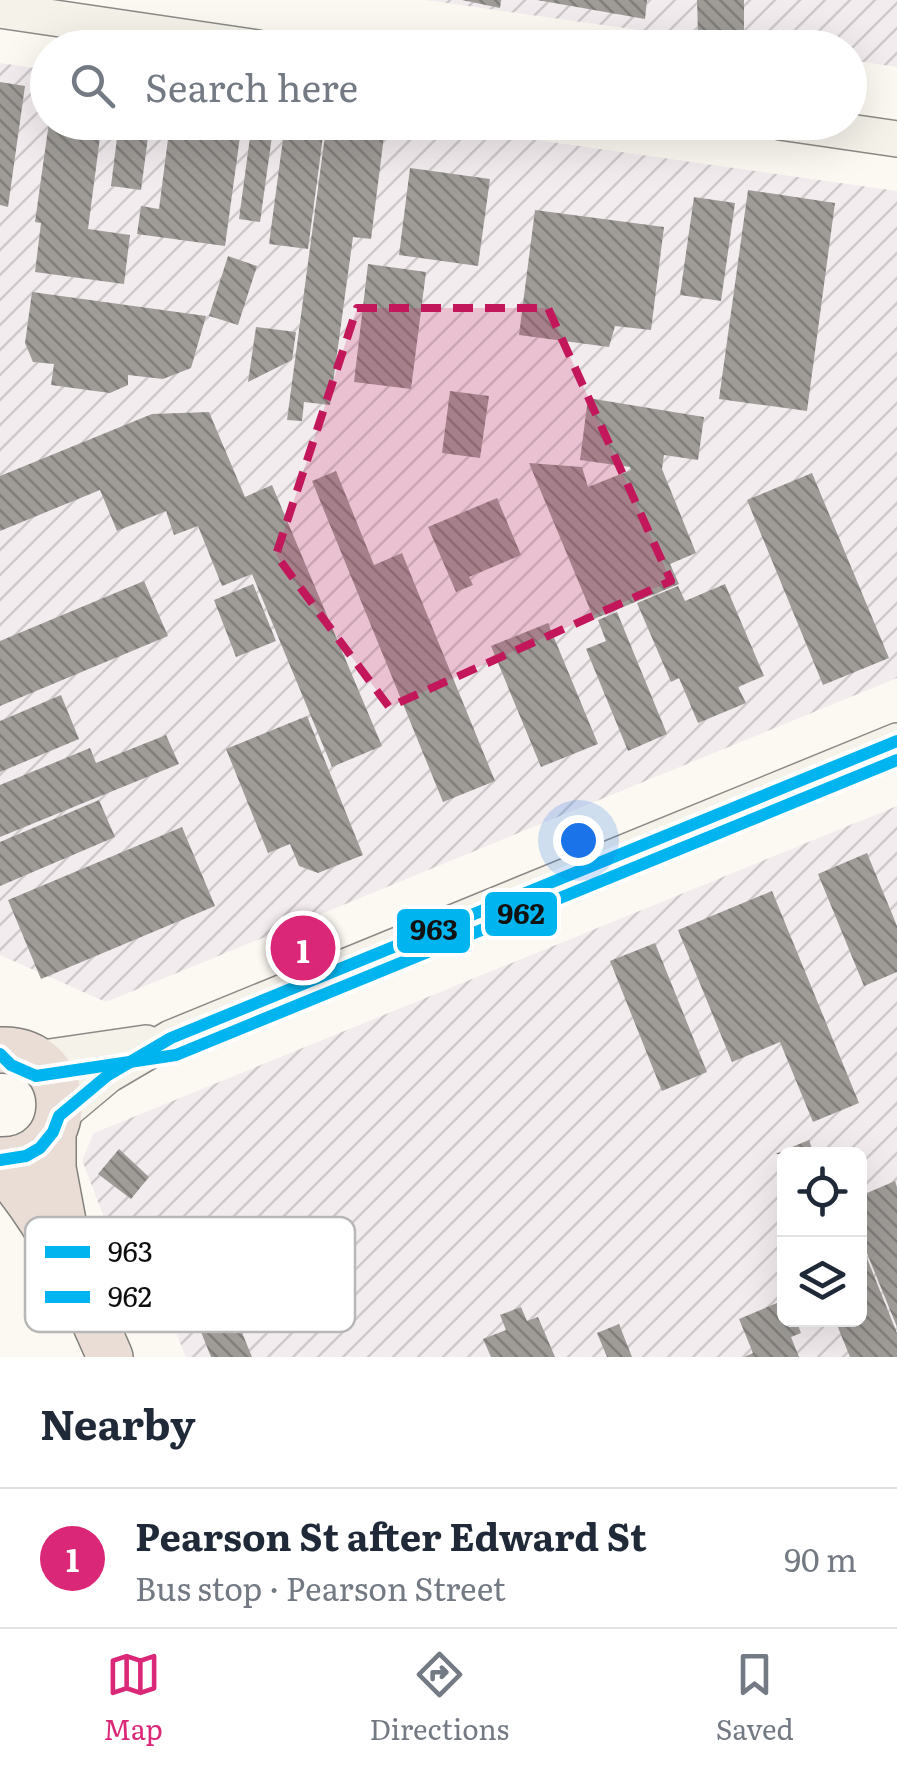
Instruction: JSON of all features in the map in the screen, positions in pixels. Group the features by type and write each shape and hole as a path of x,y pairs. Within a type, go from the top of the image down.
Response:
{"highway":[{"path":"14,1047 48,1070 56,1084 60,1100 53,1168 61,1217"},
{"path":"38,1217 0,1163 40,1148 56,1124"},
{"path":"99,1332 110,1357"}],"main road":[{"path":"0,10 136,30"},
{"path":"867,135 897,139"},
{"path":"56,1124 108,1075 171,1038 897,742"},
{"path":"14,1047 99,1052 171,1038"}],"highlighted area":[{"path":"357,308 548,308 671,581 389,707 276,555"}],"shaded area":[{"path":"425,0 897,0 897,67 867,63 867,30 639,30"},
{"path":"0,63 30,67 30,140 536,140 897,191 897,678 106,1002 0,955"},
{"path":"897,806 897,1357 186,1357 176,1332 355,1332 355,1217 104,1217 82,1160 94,1133"}],"building":[{"path":"462,0 501,0 500,8"},
{"path":"537,0 647,0 645,19"},
{"path":"697,0 744,0 744,30 698,30"},
{"path":"0,82 25,86 8,207 0,205"},
{"path":"46,140 100,140 88,229 130,235 124,284 35,272 41,223 35,222"},
{"path":"117,140 148,140 141,190 111,186"},
{"path":"168,140 240,140 225,246 137,234 141,206 159,209"},
{"path":"250,140 271,140 260,222 239,219"},
{"path":"283,140 323,140 308,249 269,244"},
{"path":"324,140 383,140 371,239 353,237 330,405 304,402 302,421 287,420"},
{"path":"410,168 490,179 478,266 399,255"},
{"path":"748,190 835,203 807,411 719,399"},
{"path":"694,197 735,203 721,301 680,295"},
{"path":"535,210 664,227 651,330 615,326 609,347 519,335"},
{"path":"228,256 257,266 238,325 209,316"},
{"path":"368,264 426,272 411,389 354,382"},
{"path":"32,292 206,316 191,368 163,379 128,375 128,385 110,393 51,385 54,364 33,362 25,343"},
{"path":"256,327 296,332 292,360 248,382"},
{"path":"450,391 489,396 480,458 442,453"},
{"path":"588,398 704,417 698,460 664,455 662,469 696,553 670,564 679,584 594,619 529,463 582,467 588,487 631,470 580,460"},
{"path":"209,412 245,497 272,485 382,746 332,767 252,574 222,586 198,526 174,535 166,511 117,531 100,490 0,531 0,476 152,414"},
{"path":"336,471 374,565 402,553 495,781 443,802 312,481"},
{"path":"812,473 889,658 823,685 747,500"},
{"path":"497,498 521,555 469,577 473,585 456,592 428,527"},
{"path":"144,581 168,636 0,706 0,641"},
{"path":"253,584 276,641 236,657 214,600"},
{"path":"725,584 764,676 738,687 746,703 698,723 679,678 671,682 637,603 678,586 685,601"},
{"path":"617,612 667,734 628,751 586,649 606,641 598,620"},
{"path":"548,623 598,744 541,767 491,646"},
{"path":"61,695 79,739 0,772 0,721"},
{"path":"307,716 363,855 318,873 299,866 290,844 268,853 226,749"},
{"path":"166,735 179,764 0,837 0,785 90,748 96,763"},
{"path":"99,800 115,837 0,886 0,842"},
{"path":"182,827 215,906 41,979 8,900"},
{"path":"867,853 897,926 897,972 864,986 818,874"},
{"path":"772,891 859,1103 813,1122 780,1042 732,1062 678,930"},
{"path":"655,943 707,1072 662,1091 610,961"},
{"path":"809,1140 812,1147 792,1147"},
{"path":"119,1149 149,1177 131,1199 98,1174"},
{"path":"895,1181 897,1187 897,1327 867,1253 867,1193"},
{"path":"867,1258 897,1333 897,1357 850,1357 838,1327 867,1327"},
{"path":"777,1303 777,1327 799,1327 801,1333 791,1337 799,1357 744,1357 753,1353 739,1319"},
{"path":"521,1307 527,1321 538,1317 555,1357 491,1357 483,1339 506,1330 500,1315"},
{"path":"619,1324 632,1357 607,1357 597,1333"},
{"path":"201,1332 242,1332 252,1357 211,1357"}],"transit line":[{"name":"963","path":"0,1160 26,1156 40,1148 53,1132 59,1116 108,1075 171,1038 897,741"},
{"name":"962","path":"0,1054 11,1065 36,1076 176,1055 897,760"}],"place":[{"name":"Pearson St after Edward St","path":"303,948"}]}
